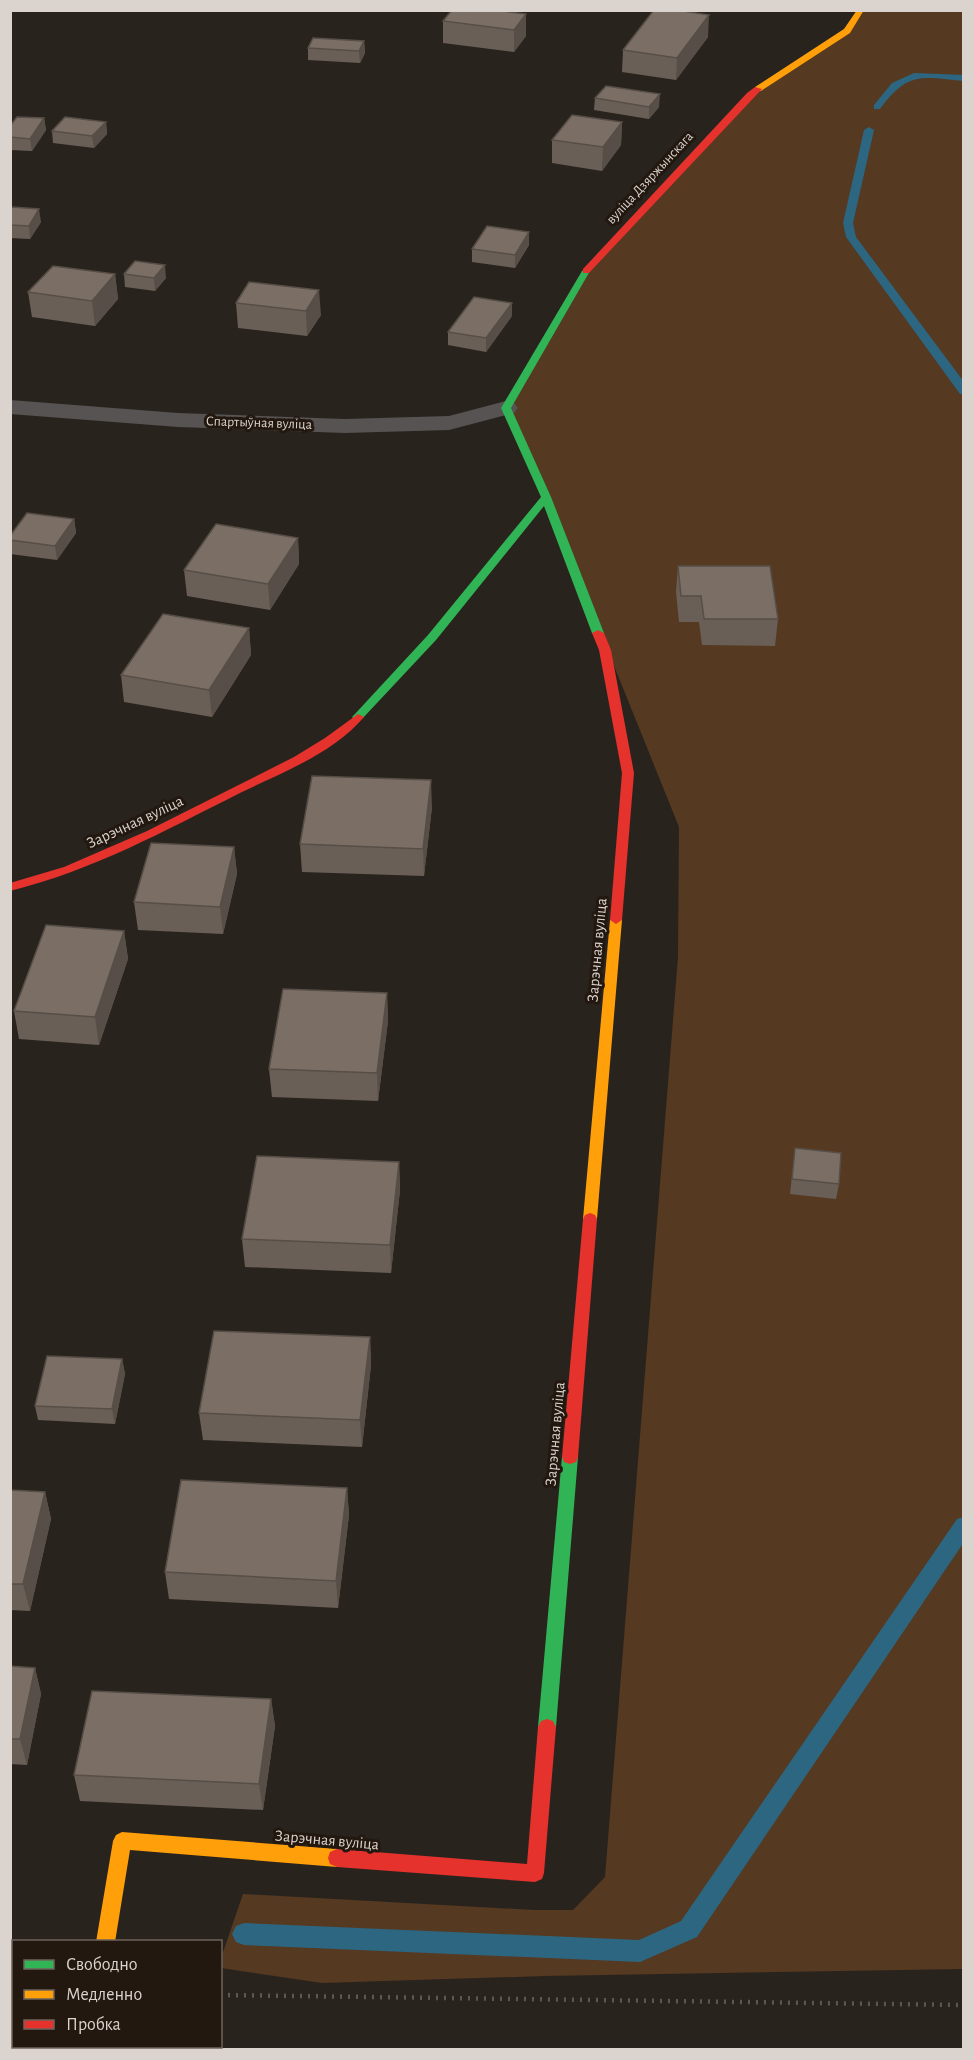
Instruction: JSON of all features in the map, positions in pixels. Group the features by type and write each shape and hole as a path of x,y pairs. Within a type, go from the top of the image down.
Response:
{"street":[{"name":"вуліца Дзяржынскага","path":"506,408 584,274 750,95 847,31 861,10"},
{"name":"Спартыўная вуліца","path":"10,407 178,420 345,426 449,423 506,408"},
{"name":"Зарэчная вуліца","path":"105,1940 122,1842 535,1873 628,773 605,650 546,497 506,408"},
{"name":"Зарэчная вуліца","path":"10,887 42,880 123,848 306,755 351,724 384,692 462,602 546,497"}],"path":[{"path":"222,1995 963,2005"}],"shaded area":[{"path":"861,11 963,11 963,1969 545,1976 322,1983 222,1968 222,1955 243,1894 535,1910 573,1910 605,1877 678,957 679,827 546,497 506,408 584,274 750,95 847,31"}],"building":[{"path":"452,10 495,10 526,14 514,30 443,21"},
{"path":"654,10 677,10 709,15 677,58 623,50"},
{"path":"313,38 364,41 359,51 308,48"},
{"path":"606,86 660,94 649,107 595,98"},
{"path":"572,115 622,122 603,147 552,140"},
{"path":"17,117 44,118 30,139 10,137 10,126"},
{"path":"65,117 106,122 92,136 52,131"},
{"path":"12,207 39,209 29,226 10,225"},
{"path":"487,226 529,232 515,255 472,249"},
{"path":"135,261 165,265 154,278 124,274"},
{"path":"53,266 115,274 92,301 28,292"},
{"path":"249,282 319,290 306,311 236,303"},
{"path":"474,297 512,303 486,338 448,332"},
{"path":"27,513 74,519 55,546 10,540 10,536"},
{"path":"216,524 298,538 268,584 184,570"},
{"path":"678,566 770,566 778,619 704,619 701,596 681,596"},
{"path":"163,614 249,628 209,690 121,675"},
{"path":"312,776 431,780 423,849 300,844"},
{"path":"151,843 234,847 220,907 134,902"},
{"path":"46,925 124,931 95,1017 14,1011"},
{"path":"283,989 387,993 377,1073 269,1069"},
{"path":"795,1148 841,1153 839,1184 792,1179"},
{"path":"257,1156 399,1162 390,1245 242,1239"},
{"path":"214,1331 370,1337 360,1420 199,1413"},
{"path":"47,1356 122,1359 112,1409 35,1406"},
{"path":"181,1480 347,1488 336,1581 165,1572"},
{"path":"10,1490 45,1492 23,1584 10,1584"},
{"path":"10,1666 35,1668 20,1739 10,1739"},
{"path":"92,1691 271,1699 259,1784 74,1775"}],"waterway":[{"path":"877,107 887,94 905,79 924,75 964,78"},
{"path":"869,130 848,223 851,237 964,391"},
{"path":"244,1934 640,1951 689,1929 964,1525"}],"traffic: fast":[{"path":"586,271 506,408 546,497 598,633"},
{"path":"358,717 432,638 546,497"},
{"path":"547,1727 570,1457"}],"traffic: slow":[{"path":"758,89 847,31 861,10"},
{"path":"590,1219 616,920"},
{"path":"105,1940 122,1841 337,1858"}],"traffic: jam":[{"path":"586,271 758,89"},
{"path":"598,633 605,650 628,773 616,920"},
{"path":"10,887 68,870 152,834 314,750 358,717"},
{"path":"570,1457 590,1219"},
{"path":"337,1858 535,1873 547,1727"}]}
